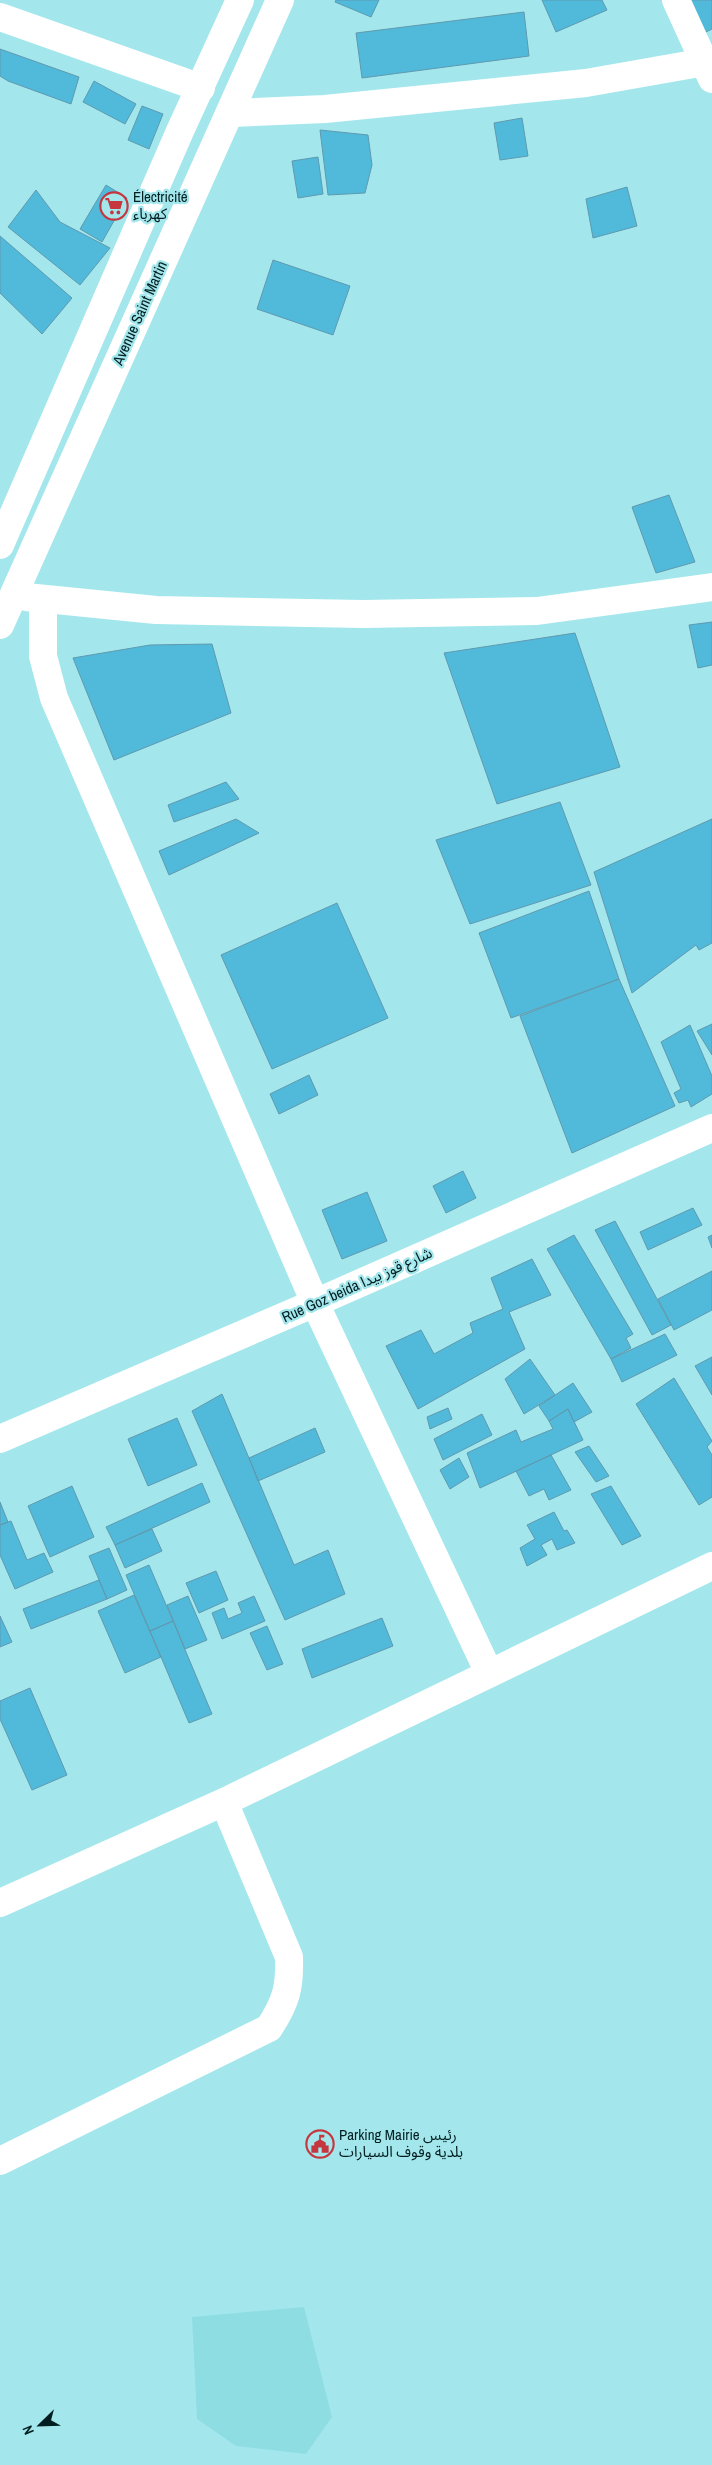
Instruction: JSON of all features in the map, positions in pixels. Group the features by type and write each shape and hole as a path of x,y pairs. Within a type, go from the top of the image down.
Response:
{"street":[{"path":"0,545 180,131 240,0"},
{"name":"Avenue Saint Martin","path":"0,625 280,0"},
{"path":"230,113 325,109 586,83 710,67 676,0"},
{"path":"0,17 201,88"},
{"path":"14,595 156,610 363,614 537,611 712,587"},
{"path":"44,599 44,656 54,698 315,1303 489,1673"},
{"name":"Rue Goz beida شارع قوز بيدا","path":"0,1439 712,1128"},
{"path":"0,1903 224,1802 712,1566"},
{"path":"0,2161 269,2028 283,2007 290,1982 289,1957 224,1802"}],"shaded area":[{"path":"304,2307 332,2417 306,2454 236,2446 197,2419 192,2317"}],"building":[{"path":"336,0 379,0 371,17 335,2"},
{"path":"542,0 602,0 607,10 556,32"},
{"path":"688,0 712,0 712,29 702,34"},
{"path":"524,12 529,56 362,78 356,33"},
{"path":"0,49 79,77 71,104 8,81 0,76"},
{"path":"94,81 136,104 125,124 83,102"},
{"path":"142,106 163,114 149,149 128,140"},
{"path":"522,118 528,156 500,160 494,123"},
{"path":"320,130 368,135 372,165 365,193 328,195"},
{"path":"318,157 323,194 298,198 292,161"},
{"path":"106,185 127,198 102,242 80,229"},
{"path":"627,187 637,226 593,238 586,199"},
{"path":"36,190 60,222 110,248 80,285 8,227"},
{"path":"0,236 72,298 42,334 0,293"},
{"path":"273,260 350,286 333,335 257,309"},
{"path":"669,495 695,562 656,573 632,507"},
{"path":"712,622 712,665 698,668 689,625"},
{"path":"575,633 620,767 497,804 444,653"},
{"path":"212,644 231,713 114,760 73,658 150,645"},
{"path":"226,782 239,799 174,822 168,805"},
{"path":"560,802 591,885 470,924 436,840"},
{"path":"236,819 259,833 169,875 159,851"},
{"path":"712,819 712,943 699,950 696,945 632,993 594,872"},
{"path":"589,891 619,979 511,1018 479,933"},
{"path":"337,903 388,1018 272,1069 221,955"},
{"path":"619,979 675,1106 572,1153 520,1016"},
{"path":"712,1024 712,1055 697,1031"},
{"path":"690,1025 712,1076 712,1094 691,1107 688,1100 679,1103 674,1093 681,1089 661,1042"},
{"path":"309,1075 318,1095 279,1114 270,1094"},
{"path":"463,1171 476,1198 446,1213 433,1186"},
{"path":"367,1192 387,1241 342,1259 322,1210"},
{"path":"693,1208 702,1225 648,1250 640,1232"},
{"path":"615,1221 671,1325 652,1335 595,1230"},
{"path":"574,1235 633,1334 626,1338 631,1348 611,1359 547,1249"},
{"path":"712,1235 712,1248 708,1237"},
{"path":"532,1259 551,1295 509,1312 525,1349 418,1409 386,1346 421,1330 434,1354 473,1333 470,1323 503,1309 491,1278"},
{"path":"712,1271 712,1310 674,1330 658,1299"},
{"path":"665,1334 677,1355 622,1382 611,1359"},
{"path":"712,1357 712,1395 695,1366"},
{"path":"530,1359 555,1395 524,1414 505,1379"},
{"path":"674,1378 712,1441 707,1447 712,1455 712,1497 699,1505 636,1404"},
{"path":"573,1383 592,1412 574,1422 568,1409 549,1421 539,1406"},
{"path":"222,1394 294,1565 328,1550 345,1594 285,1620 192,1411"},
{"path":"448,1408 452,1419 430,1429 427,1417"},
{"path":"568,1409 583,1440 480,1488 467,1453 516,1430 521,1442 553,1429 549,1421"},
{"path":"482,1414 492,1435 443,1460 434,1439"},
{"path":"177,1418 197,1465 148,1486 128,1439"},
{"path":"315,1428 325,1452 258,1481 249,1458"},
{"path":"589,1446 609,1476 596,1482 575,1452"},
{"path":"551,1455 571,1490 549,1500 544,1489 529,1496 516,1471"},
{"path":"459,1458 469,1477 450,1489 440,1470"},
{"path":"202,1483 210,1502 115,1545 106,1527"},
{"path":"72,1486 94,1537 50,1557 28,1506"},
{"path":"611,1486 641,1536 622,1545 591,1494"},
{"path":"0,1502 8,1522 0,1525"},
{"path":"554,1512 564,1531 567,1530 575,1543 557,1550 552,1539 541,1545 547,1555 527,1566 520,1548 535,1539 527,1525"},
{"path":"11,1521 27,1560 44,1553 53,1572 15,1589 0,1555 0,1525"},
{"path":"152,1529 162,1551 125,1568 115,1545"},
{"path":"109,1548 127,1590 107,1599 89,1556"},
{"path":"149,1565 173,1621 150,1631 126,1575"},
{"path":"216,1571 228,1600 199,1613 186,1583"},
{"path":"99,1580 107,1599 31,1629 23,1609"},
{"path":"134,1595 161,1657 125,1673 98,1611"},
{"path":"188,1596 207,1640 185,1649 167,1605"},
{"path":"254,1596 265,1621 222,1639 212,1613 224,1608 228,1619 242,1613 238,1603"},
{"path":"0,1616 12,1642 0,1647"},
{"path":"382,1618 393,1646 312,1678 302,1649"},
{"path":"173,1621 212,1714 189,1723 150,1631"},
{"path":"267,1626 283,1664 267,1670 250,1633"},
{"path":"30,1688 67,1775 32,1790 0,1719 0,1701"}],"place":[{"name":"Électricité كهرباء","path":"114,206"},
{"name":"Parking Mairie رئيس بلدية وقوف السيارات","path":"320,2144"}]}
